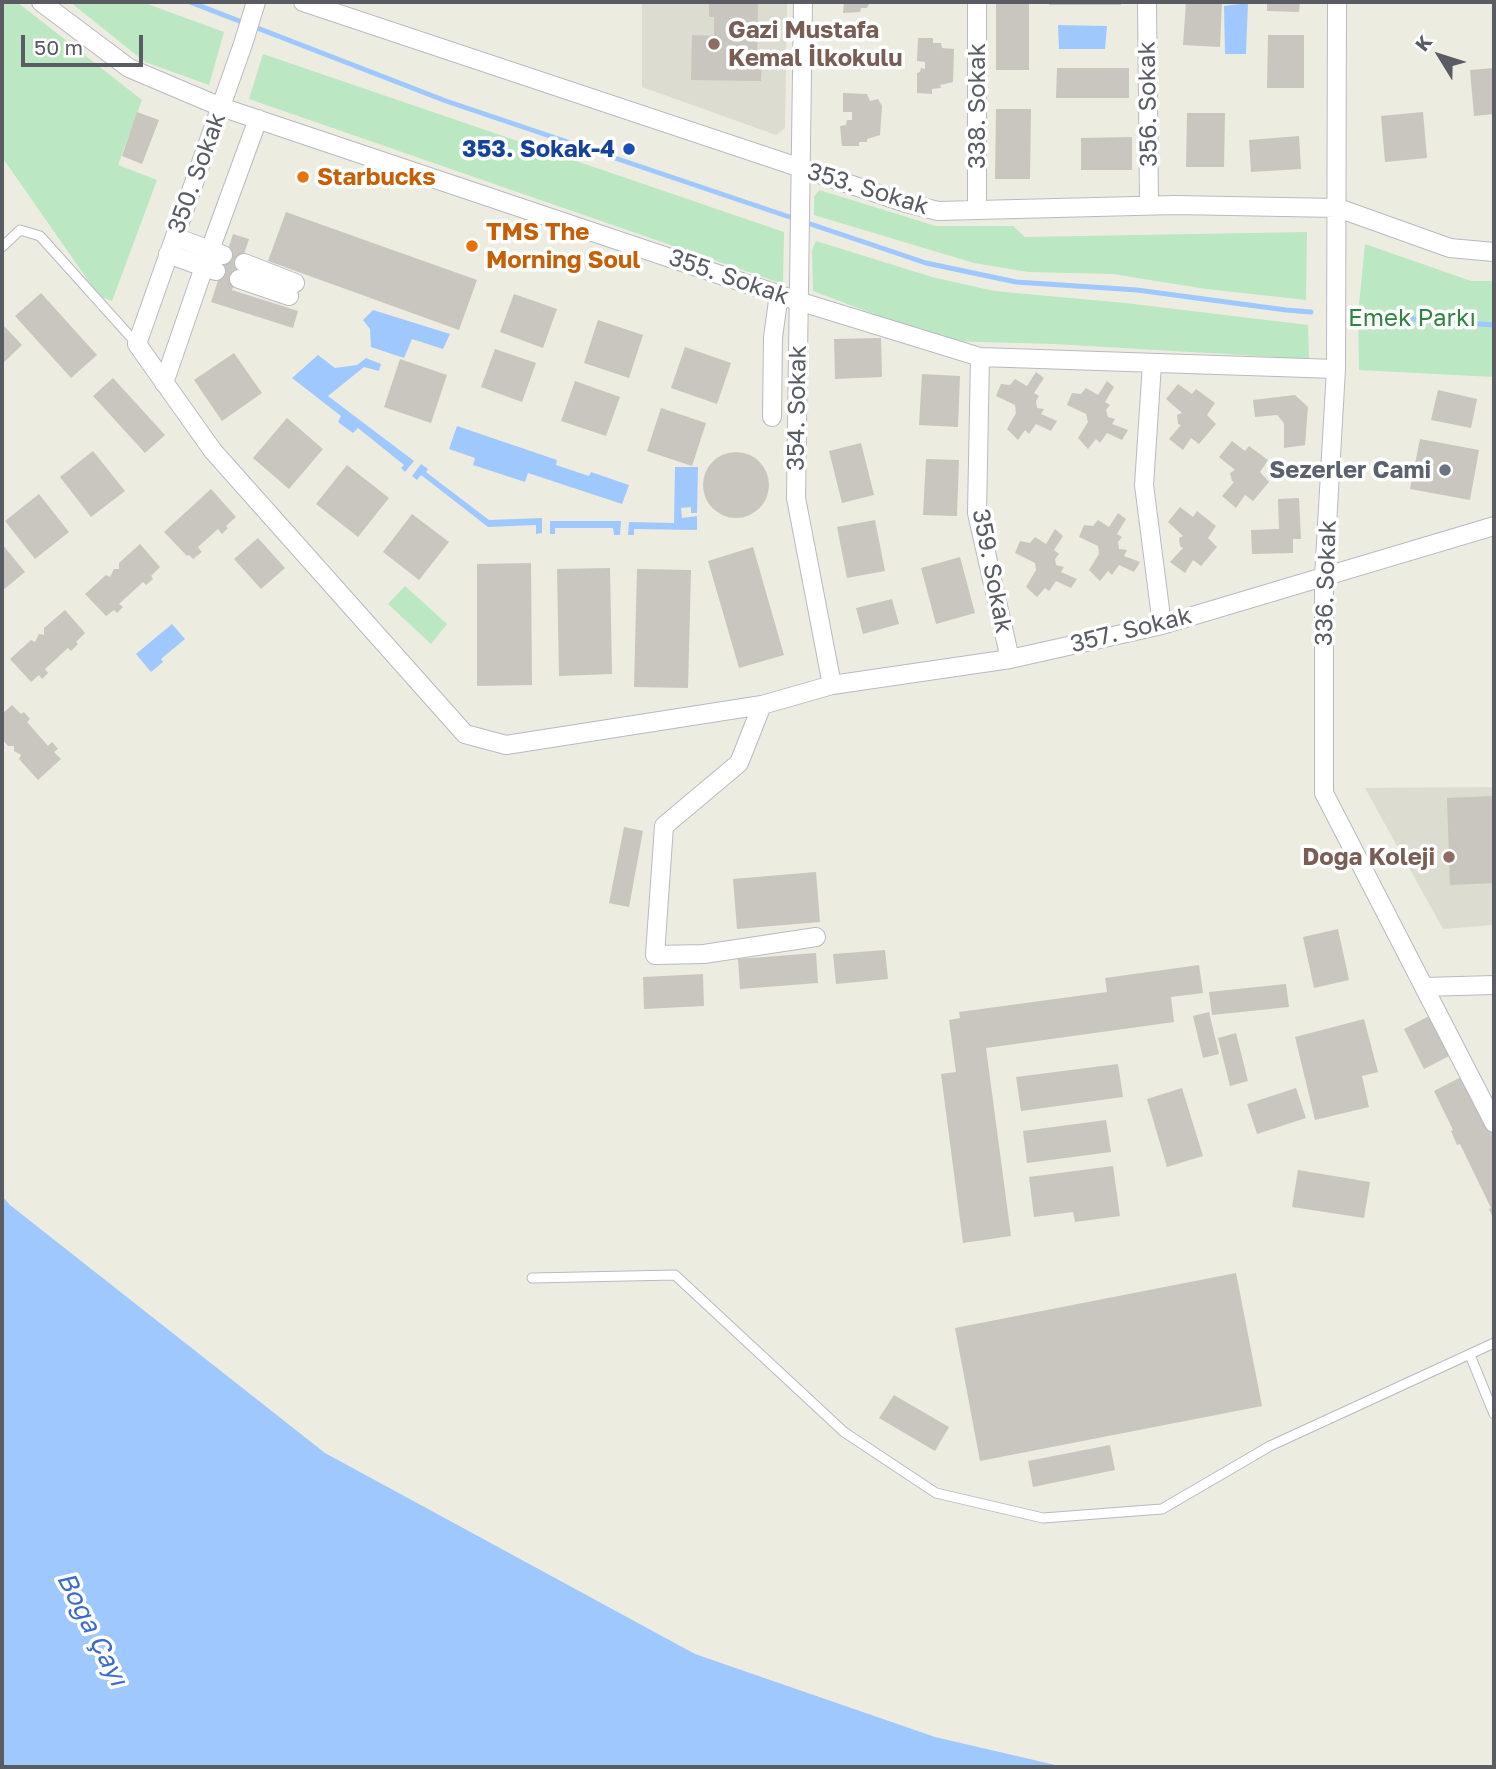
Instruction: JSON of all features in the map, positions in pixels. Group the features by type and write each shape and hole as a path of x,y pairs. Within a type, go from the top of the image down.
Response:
{"street":[{"name":"355. Sokak","path":"41,2 129,68 221,107 779,294 980,357 1336,369"},
{"name":"353. Sokak","path":"303,2 906,203 938,211 1149,205 1338,208 1450,248 1494,252"},
{"name":"354. Sokak","path":"803,2 796,498 832,685"},
{"name":"338. Sokak","path":"977,2 977,210"},
{"name":"356. Sokak","path":"1147,2 1149,205"},
{"name":"336. Sokak","path":"1337,2 1336,369 1324,577 1324,793 1494,1123"},
{"name":"350. Sokak","path":"137,344 254,6"},
{"path":"164,383 213,260 258,119"},
{"path":"171,246 213,260"},
{"path":"241,271 292,289"},
{"path":"772,417 773,337 779,294"},
{"name":"357. Sokak","path":"137,344 213,451 465,734 506,745 762,705 832,685 1010,659 1162,625 1494,526"},
{"name":"359. Sokak","path":"980,357 977,513 1010,659"},
{"path":"1152,364 1144,485 1162,625"},
{"path":"762,705 739,763 664,826 655,955 704,954 816,937"},
{"path":"1424,987 1494,985"}],"lane":[{"path":"2,247 20,230 40,236 137,344"},
{"path":"532,1278 675,1275 844,1432 936,1493 1043,1518 1162,1509 1270,1446 1494,1343"},
{"path":"1470,1355 1494,1414"}],"shaded area":[{"name":"Gazi Mustafa Kemal İlkokulu","path":"642,2 787,2 785,128 776,135 642,87"},
{"name":"Doğa Koleji","path":"1494,787 1494,925 1443,929 1365,788"}],"green space":[{"path":"2,2 17,2 142,100 118,165 157,180 112,301 99,296 2,157"},
{"path":"70,2 142,2 224,32 209,85 145,62"},
{"path":"263,54 784,232 783,284 249,99"},
{"path":"819,190 936,226 1013,226 1025,237 1307,232 1306,300 1206,289 1113,274 1028,272 974,263 814,215 814,197"},
{"path":"816,241 932,277 994,291 1125,303 1308,325 1309,359 1055,344 945,341 813,291 812,250"},
{"name":"Emek Parkı","path":"1365,244 1471,281 1494,281 1494,377 1359,370 1358,315"},
{"path":"405,586 447,624 431,644 388,604"}],"water":[{"path":"1248,3 1246,54 1225,54 1224,6"},
{"path":"1058,25 1107,26 1105,49 1059,49"},
{"path":"373,310 450,334 443,349 412,339 404,358 371,347 370,329 363,320"},
{"path":"318,355 335,368 357,365 366,358 381,364 379,371 364,367 328,396 414,461 405,472 401,468 404,465 358,428 353,433 338,422 341,416 292,378"},
{"path":"457,426 557,460 556,465 589,476 591,472 629,485 622,504 528,473 525,482 473,465 475,458 449,449"},
{"path":"421,464 428,469 426,472 489,520 542,518 542,533 536,534 536,525 488,527 421,475 417,480 412,476"},
{"path":"675,467 698,467 697,513 691,513 691,507 681,508 682,518 697,516 697,530 634,529 634,535 628,535 629,522 674,523"},
{"path":"550,521 621,521 620,535 614,535 613,528 555,528 555,534 550,534"},
{"path":"172,624 185,639 161,659 163,662 151,672 136,654"},
{"name":"Boğa Çayı","path":"2,1196 325,1453 695,1654 935,1737 1064,1767 2,1767"}],"building":[{"path":"709,2 758,2 757,57 762,57 761,81 691,80 692,35 714,36 714,17 709,17"},
{"path":"844,2 875,3 861,8 860,12 843,13"},
{"path":"996,2 1029,2 1029,70 996,70"},
{"path":"1049,2 1121,2 1121,5 1049,5"},
{"path":"1186,2 1222,2 1220,47 1183,45"},
{"path":"1267,2 1300,2 1299,12 1267,11"},
{"path":"1268,35 1304,35 1304,88 1267,88"},
{"path":"918,38 933,38 933,43 941,43 942,48 954,49 953,82 932,89 932,94 917,93 917,73 921,68 925,69 925,62 917,61"},
{"path":"1057,68 1129,68 1129,98 1056,98"},
{"path":"1494,68 1494,114 1474,116 1470,70"},
{"path":"843,93 867,94 870,101 878,99 882,106 880,135 867,139 867,142 859,142 859,146 842,146 840,126 846,125 847,120 852,120 852,112 843,112"},
{"path":"996,109 1031,109 1030,179 995,179"},
{"path":"137,112 159,120 142,164 122,156"},
{"path":"1423,112 1427,158 1385,162 1381,116"},
{"path":"1187,113 1225,113 1224,167 1186,167"},
{"path":"1299,136 1301,169 1251,172 1249,140"},
{"path":"1132,137 1132,170 1081,170 1081,138"},
{"path":"286,212 477,280 459,330 268,261"},
{"path":"233,234 249,239 232,290 298,311 293,328 211,302"},
{"path":"41,293 97,355 71,378 15,316"},
{"path":"514,294 557,309 543,348 500,332"},
{"path":"598,320 643,335 629,378 584,363"},
{"path":"2,324 22,345 2,364"},
{"path":"881,338 882,377 835,379 834,339"},
{"path":"685,347 731,363 717,404 671,388"},
{"path":"495,349 536,363 522,402 481,387"},
{"path":"234,353 262,393 222,421 194,380"},
{"path":"400,359 447,375 431,423 384,407"},
{"path":"1036,372 1044,378 1034,393 1039,396 1036,401 1037,408 1044,409 1041,414 1057,421 1051,431 1036,424 1029,434 1025,430 1018,440 1007,429 1016,413 1015,405 996,396 1001,384 1010,385 1015,379 1027,386"},
{"path":"922,374 960,376 958,427 919,425"},
{"path":"113,378 165,435 145,453 93,396"},
{"path":"575,381 620,397 606,436 561,421"},
{"path":"1107,381 1114,387 1105,402 1110,405 1106,410 1108,417 1115,419 1112,424 1128,430 1122,440 1107,433 1100,443 1096,439 1088,449 1078,438 1088,422 1086,414 1067,405 1072,393 1081,394 1086,388 1098,395"},
{"path":"1178,384 1192,394 1196,389 1215,403 1207,415 1216,424 1199,444 1191,438 1183,450 1169,439 1181,425 1178,424 1177,415 1182,413 1166,399"},
{"path":"1438,390 1477,399 1471,428 1431,420"},
{"path":"1295,395 1308,407 1305,445 1284,448 1284,423 1277,415 1255,417 1253,400"},
{"path":"661,408 706,423 692,466 647,451"},
{"path":"287,418 323,449 289,489 253,458"},
{"name":"Sezerler Cami","path":"1420,439 1479,450 1470,500 1410,489"},
{"path":"1232,441 1245,451 1249,446 1268,460 1260,472 1269,482 1253,501 1245,495 1236,508 1222,496 1234,482 1230,473 1235,470 1219,457"},
{"path":"861,443 874,495 842,503 829,451"},
{"path":"93,451 125,491 91,517 60,477"},
{"path":"736,452 759,462 769,485 759,508 736,518 713,508 703,485 713,462"},
{"path":"926,459 959,460 957,516 923,515"},
{"path":"347,465 389,498 358,537 316,504"},
{"path":"211,489 236,517 222,534 218,529 198,547 202,552 193,559 164,532"},
{"path":"39,494 69,532 35,559 5,521"},
{"path":"1299,498 1301,539 1293,539 1293,553 1252,554 1251,530 1279,529 1278,499"},
{"path":"1180,507 1193,517 1197,511 1216,526 1208,538 1217,547 1201,566 1193,560 1185,573 1170,562 1183,548 1179,538 1183,536 1168,522"},
{"path":"1118,513 1126,519 1117,534 1122,537 1118,542 1119,549 1127,550 1124,556 1140,562 1134,572 1119,565 1112,575 1108,571 1100,581 1089,570 1099,554 1098,546 1079,537 1084,525 1093,526 1098,520 1109,527"},
{"path":"412,514 449,542 419,580 383,552"},
{"path":"875,520 885,571 847,578 837,527"},
{"path":"1055,529 1063,536 1054,550 1059,554 1055,559 1056,565 1064,567 1061,572 1077,579 1071,588 1056,581 1049,591 1045,588 1037,597 1026,587 1036,570 1035,563 1015,553 1020,541 1030,543 1035,537 1046,544"},
{"path":"258,538 285,568 261,589 234,559"},
{"path":"2,544 25,572 2,591"},
{"path":"140,544 160,567 151,576 153,579 146,585 143,582 119,604 123,607 117,613 114,610 106,616 85,594 106,575 110,577 114,569 119,569 119,563"},
{"path":"753,547 784,655 739,668 708,561"},
{"path":"960,557 975,613 936,624 921,568"},
{"path":"531,563 532,685 477,686 477,564"},
{"path":"610,568 612,674 559,676 557,569"},
{"path":"637,569 691,570 688,688 634,687"},
{"path":"892,599 899,624 863,634 856,608"},
{"path":"65,610 85,633 71,651 68,648 45,669 48,673 42,679 39,675 31,682 10,659 31,640 35,642 39,634 44,635 44,628"},
{"path":"12,705 21,714 24,712 30,719 27,722 48,746 52,742 58,749 54,752 61,759 38,780 19,759 21,755 14,751 14,746 8,746 2,739 2,714"},
{"path":"1494,796 1494,883 1450,885 1447,798"},
{"path":"624,827 643,831 629,907 609,903"},
{"path":"816,872 820,922 737,929 733,879"},
{"path":"1338,929 1349,980 1314,988 1303,937"},
{"path":"885,950 888,979 836,984 833,954"},
{"path":"816,953 818,983 740,989 738,959"},
{"path":"1199,965 1203,993 1171,997 1174,1022 986,1048 1011,1236 963,1243 941,1074 956,1072 949,1020 960,1018 959,1012 1107,992 1105,978"},
{"path":"703,974 704,1006 644,1009 643,977"},
{"path":"1286,984 1289,1007 1212,1015 1209,992"},
{"path":"1209,1012 1219,1054 1203,1058 1193,1016"},
{"path":"1433,1014 1453,1054 1424,1069 1404,1029"},
{"path":"1364,1019 1378,1072 1362,1076 1369,1107 1315,1120 1295,1037"},
{"path":"1236,1033 1248,1081 1230,1086 1218,1038"},
{"path":"1118,1064 1123,1097 1021,1111 1016,1077"},
{"path":"1467,1074 1494,1130 1494,1220 1489,1209 1491,1208 1460,1144 1457,1145 1451,1131 1453,1130 1434,1091"},
{"path":"1182,1088 1203,1156 1167,1167 1147,1099"},
{"path":"1296,1088 1306,1118 1257,1134 1247,1104"},
{"path":"1106,1120 1111,1152 1027,1163 1023,1131"},
{"path":"1113,1166 1120,1216 1075,1222 1073,1212 1034,1217 1029,1177"},
{"path":"1298,1170 1370,1182 1364,1218 1292,1207"},
{"path":"1236,1273 1262,1406 980,1461 955,1328"},
{"path":"894,1395 949,1427 935,1451 879,1418"},
{"path":"1110,1445 1115,1470 1033,1487 1028,1461"}],"waterway":[{"path":"190,2 446,101 926,263 1016,282 1137,290 1311,312"},
{"path":"1358,315 1494,325"}],"place":[{"name":"Gazi Mustafa Kemal İlkokulu","path":"714,44"},
{"name":"353. Sokak-4","path":"629,149"},
{"name":"Starbucks","path":"303,177"},
{"name":"TMS The Morning Soul","path":"472,246"},
{"name":"Sezerler Cami","path":"1445,470"},
{"name":"Doğa Koleji","path":"1449,857"}]}
